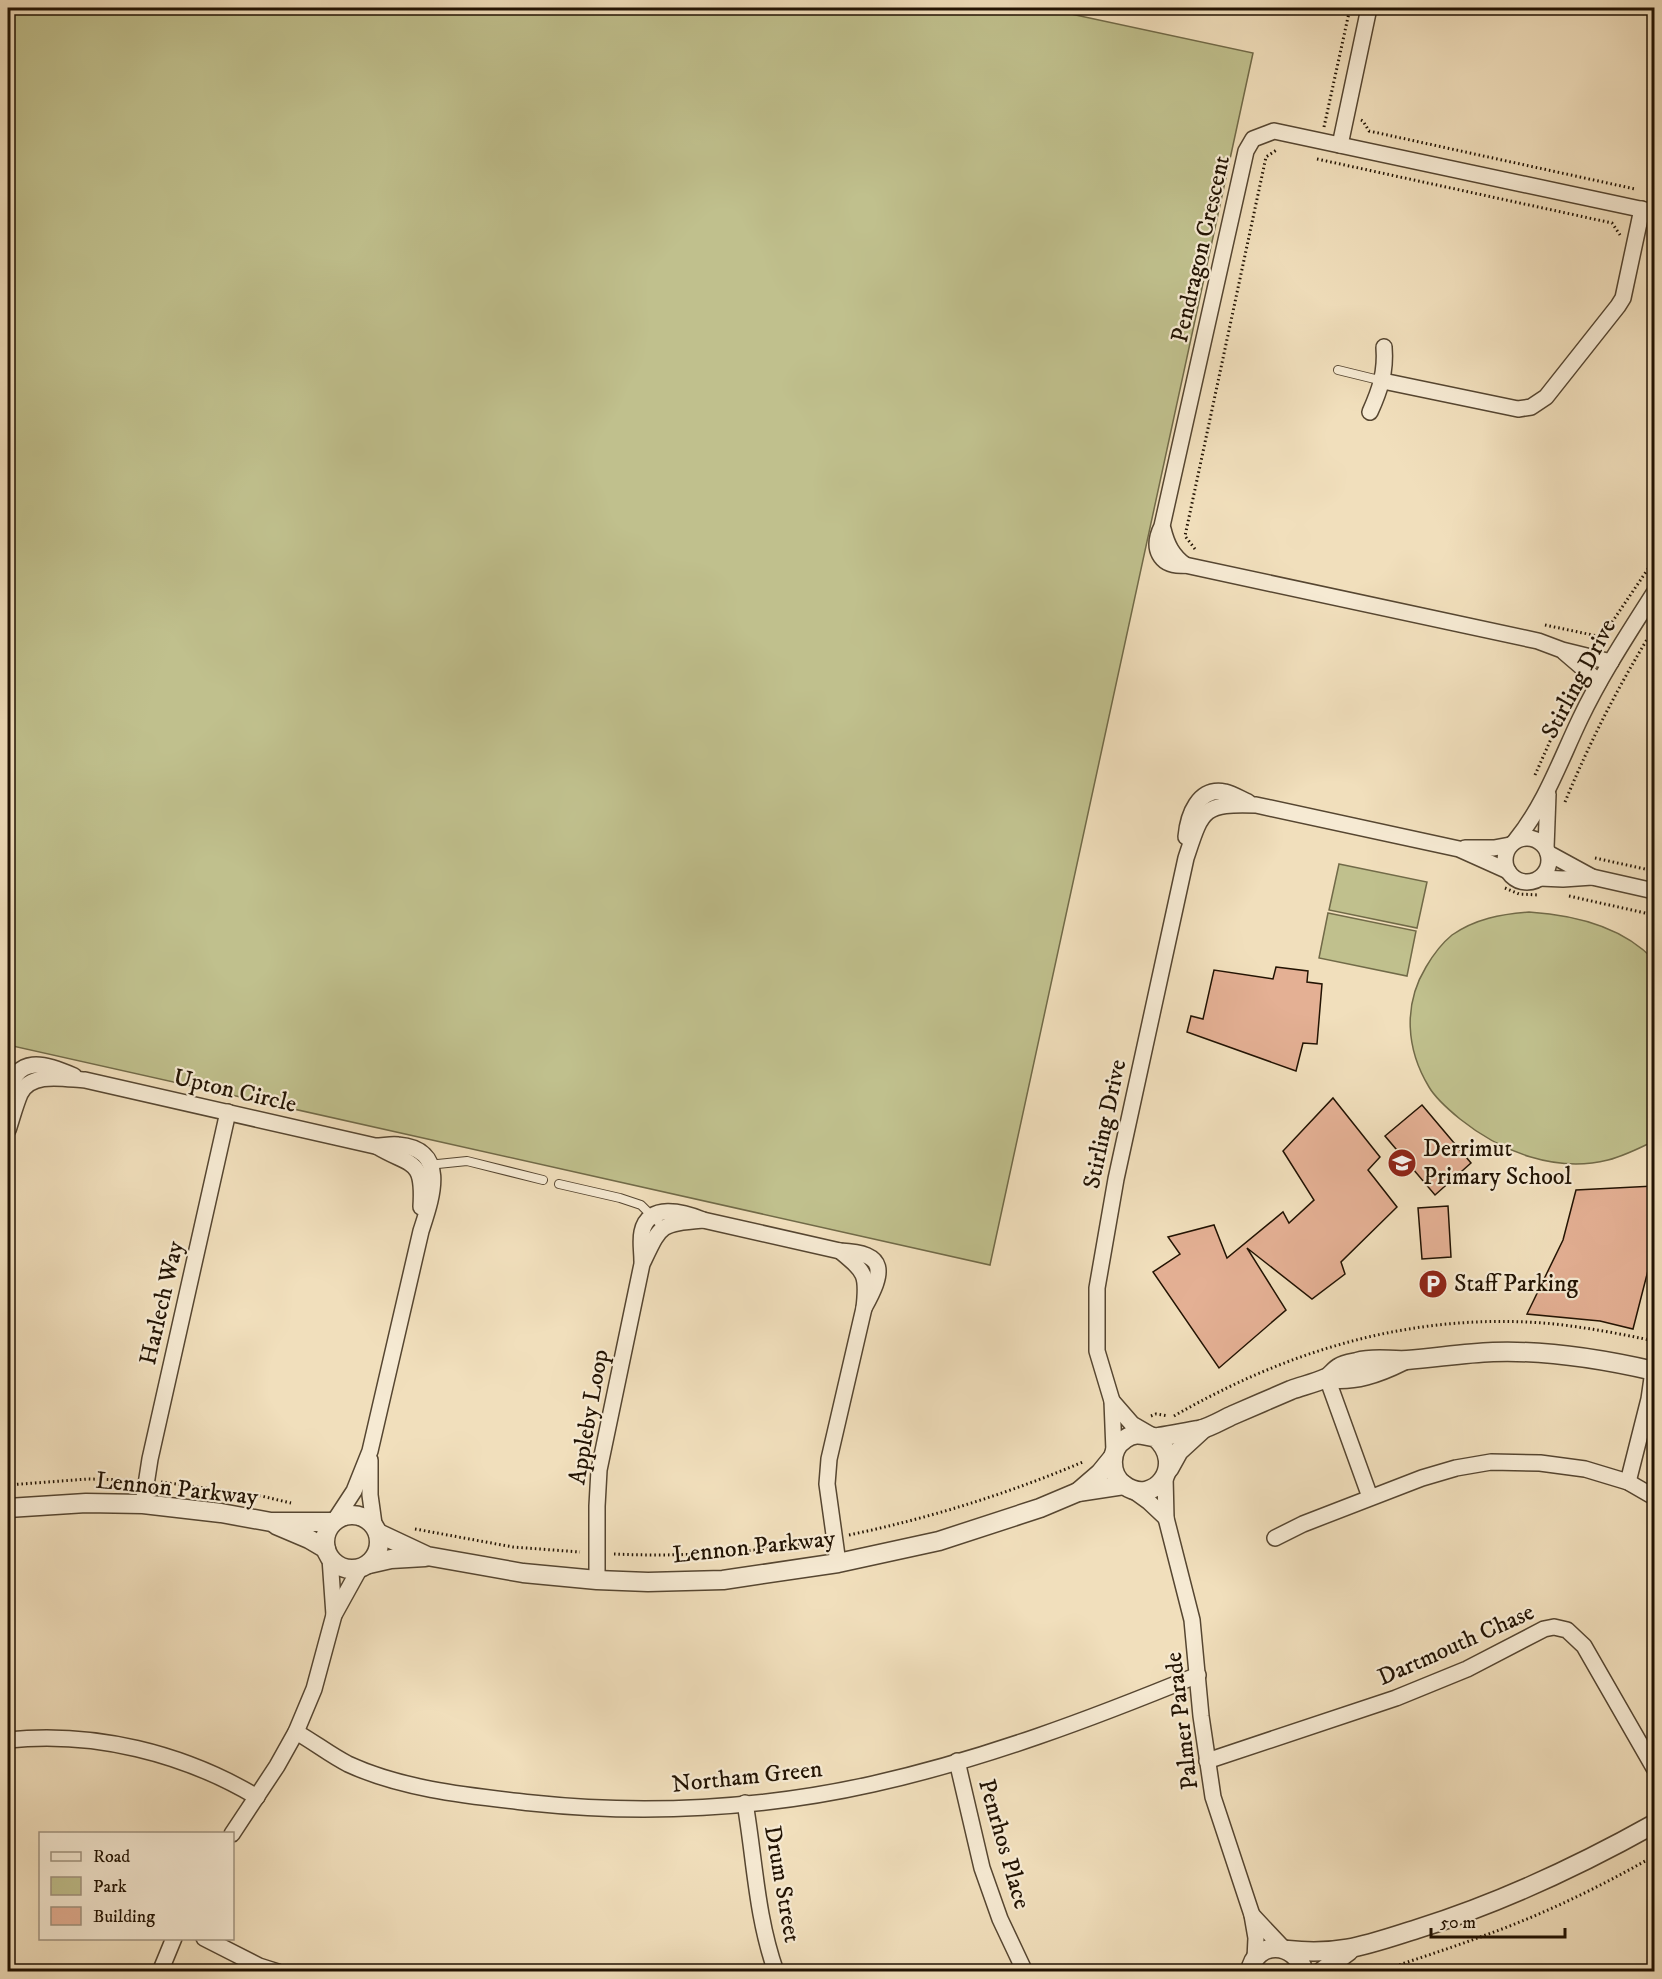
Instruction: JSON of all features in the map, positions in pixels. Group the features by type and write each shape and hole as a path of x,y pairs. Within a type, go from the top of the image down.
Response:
{"street":[{"path":"1340,145 1369,8"},
{"name":"Pendragon Crescent","path":"1611,662 1562,650 1538,641 1185,565 1174,556 1168,547 1162,526 1246,151 1253,139 1274,131 1648,211"},
{"path":"1383,381 1503,407 1524,409 1538,404 1618,306 1626,286 1637,238 1648,211"},
{"path":"1370,412 1383,381 1384,347"},
{"name":"Stirling Drive","path":"1459,849 1494,848 1513,843 1531,821 1599,682 1654,593"},
{"name":"Pendragon Crescent","path":"1562,650 1599,682"},
{"name":"Stirling Drive","path":"1547,851 1548,788"},
{"name":"Stirling Drive","path":"1114,1454 1112,1401 1096,1351 1096,1310 1101,1260 1116,1179 1186,858 1197,826 1205,812 1222,805 1256,805 1459,849 1508,871"},
{"path":"1592,877 1547,851 1536,839 1522,838 1513,843 1505,857 1508,871 1518,880 1526,882 1540,878 1592,877 1654,891"},
{"path":"1540,878 1548,867 1547,851"},
{"name":"Upton Circle","path":"12,1068 37,1064 59,1069 86,1080 375,1146 409,1161 415,1167"},
{"path":"8,1095 12,1068"},
{"name":"Upton Circle","path":"29,1084 44,1078 86,1080"},
{"path":"8,1130 21,1094 29,1084"},
{"name":"Harlech Way","path":"143,1504 150,1459 228,1112"},
{"name":"Upton Circle","path":"375,1146 400,1145 415,1149 431,1164"},
{"path":"334,1615 326,1535 354,1491 370,1451 421,1231 430,1205 433,1184 431,1164"},
{"path":"415,1167 421,1180 421,1231"},
{"path":"658,1221 674,1211 703,1220 840,1251 859,1251 871,1256 876,1263 878,1275 876,1287 864,1308"},
{"name":"Appleby Loop","path":"597,1580 599,1470 642,1264 642,1231 647,1219 658,1221"},
{"path":"837,1563 827,1484 829,1459 864,1308 866,1288 863,1272 840,1251"},
{"name":"Lennon Parkway","path":"1078,1492 1100,1473 1126,1438 1142,1434 1154,1437 1203,1429 1294,1389 1327,1378 1340,1367 1358,1361 1379,1358 1405,1360 1463,1353 1532,1353 1566,1355 1654,1369"},
{"path":"1628,1482 1654,1369"},
{"path":"1327,1378 1370,1497"},
{"name":"Stirling Drive","path":"1112,1401 1132,1424 1154,1437"},
{"name":"Lennon Parkway","path":"364,1566 391,1559 427,1557 523,1573 648,1582 723,1580 837,1563 939,1541 1006,1520 1078,1492 1127,1487 1138,1491 1154,1488 1167,1473 1179,1451 1203,1429"},
{"path":"1154,1437 1167,1452 1167,1473"},
{"path":"233,1832 257,1797 296,1732 314,1689 334,1615 364,1566 379,1550 370,1495 370,1451"},
{"path":"1114,1454 1114,1473 1127,1487 1166,1518"},
{"path":"1275,1538 1370,1497 1434,1474 1491,1462 1561,1465 1605,1474 1628,1482 1654,1497"},
{"name":"Palmer Parade","path":"1167,1473 1166,1518 1192,1620 1201,1716 1213,1797 1252,1915 1256,1938 1250,1967"},
{"name":"Lennon Parkway","path":"8,1508 86,1503 143,1504 221,1513 271,1522 334,1521"},
{"path":"334,1521 351,1514 360,1515 376,1528"},
{"name":"Lennon Parkway","path":"271,1522 309,1539 328,1553"},
{"name":"Lennon Parkway","path":"376,1528 427,1557"},
{"path":"328,1553 344,1568 364,1566"},
{"name":"Dartmouth Chase","path":"1207,1761 1396,1698 1467,1669 1544,1629 1554,1627 1567,1630 1584,1646 1654,1768"},
{"name":"Northam Green","path":"296,1732 338,1758 365,1771 405,1783 473,1795 552,1805 683,1808 745,1803 872,1784 957,1761 1076,1723 1198,1676"},
{"path":"8,1740 26,1738 80,1740 124,1745 201,1768 257,1797"},
{"name":"Penrhos Place","path":"957,1761 982,1868 1000,1919 1025,1971"},
{"name":"Drum Street","path":"745,1803 754,1881 767,1946 776,1971"},
{"path":"1250,1967 1267,1949 1318,1953 1351,1950 1435,1924 1495,1902 1563,1872 1654,1824"},
{"name":"Palmer Parade","path":"1252,1915 1286,1949"},
{"path":"160,1971 173,1940"},
{"path":"208,1940 259,1966 278,1971"},
{"path":"1286,1949 1296,1955 1304,1971"},
{"path":"1321,1971 1351,1950"}],"lane":[{"path":"1338,370 1383,381"},
{"path":"12,1068 29,1084"},
{"path":"415,1167 467,1161 543,1180"},
{"path":"560,1184 641,1205 658,1221"},
{"path":"863,1272 876,1263"}],"path":[{"path":"1317,159 1350,8"},
{"path":"1616,8 1654,16"},
{"path":"1328,113 1363,121 1369,131 1643,191"},
{"path":"1204,551 1193,548 1185,536 1266,157 1278,149 1288,152"},
{"path":"1307,156 1612,222 1619,235 1617,245"},
{"path":"1619,235 1637,238"},
{"path":"1592,658 1602,637 1654,560"},
{"path":"1544,624 1602,637"},
{"path":"1563,806 1584,756 1621,682 1654,628"},
{"path":"1531,783 1560,719"},
{"path":"1593,858 1654,871"},
{"path":"1566,896 1654,915"},
{"path":"1378,1971 1484,1936 1531,1917 1571,1900 1654,1856"}],"green space":[{"path":"8,8 1043,8 1253,53 990,1265 8,1045"},
{"path":"1339,864 1427,882 1417,928 1329,910"},
{"path":"1529,912 1563,916 1597,924 1627,939 1654,960 1654,1141 1608,1160 1588,1163 1569,1164 1530,1157 1511,1150 1476,1131 1447,1108 1429,1087 1416,1058 1410,1027 1414,996 1426,967 1444,942 1470,925 1489,918"},
{"path":"1328,913 1416,931 1407,976 1319,958"}],"building":[{"path":"1276,967 1308,971 1307,982 1322,984 1317,1044 1303,1043 1296,1071 1187,1032 1191,1016 1203,1019 1214,970 1273,979"},
{"path":"1333,1098 1380,1157 1368,1170 1397,1207 1341,1262 1345,1274 1312,1299 1247,1248 1286,1310 1219,1368 1153,1272 1180,1254 1168,1237 1214,1225 1227,1258 1283,1212 1289,1223 1314,1200 1283,1151"},
{"path":"1422,1105 1471,1163 1435,1195 1385,1136"},
{"path":"1654,1186 1654,1247 1633,1329 1600,1321 1527,1314 1563,1240 1576,1190"},
{"path":"1448,1206 1451,1257 1422,1259 1418,1208"}],"place":[{"name":"Derrimut Primary School","path":"1402,1163"},
{"name":"Staff Parking","path":"1433,1284"}]}
